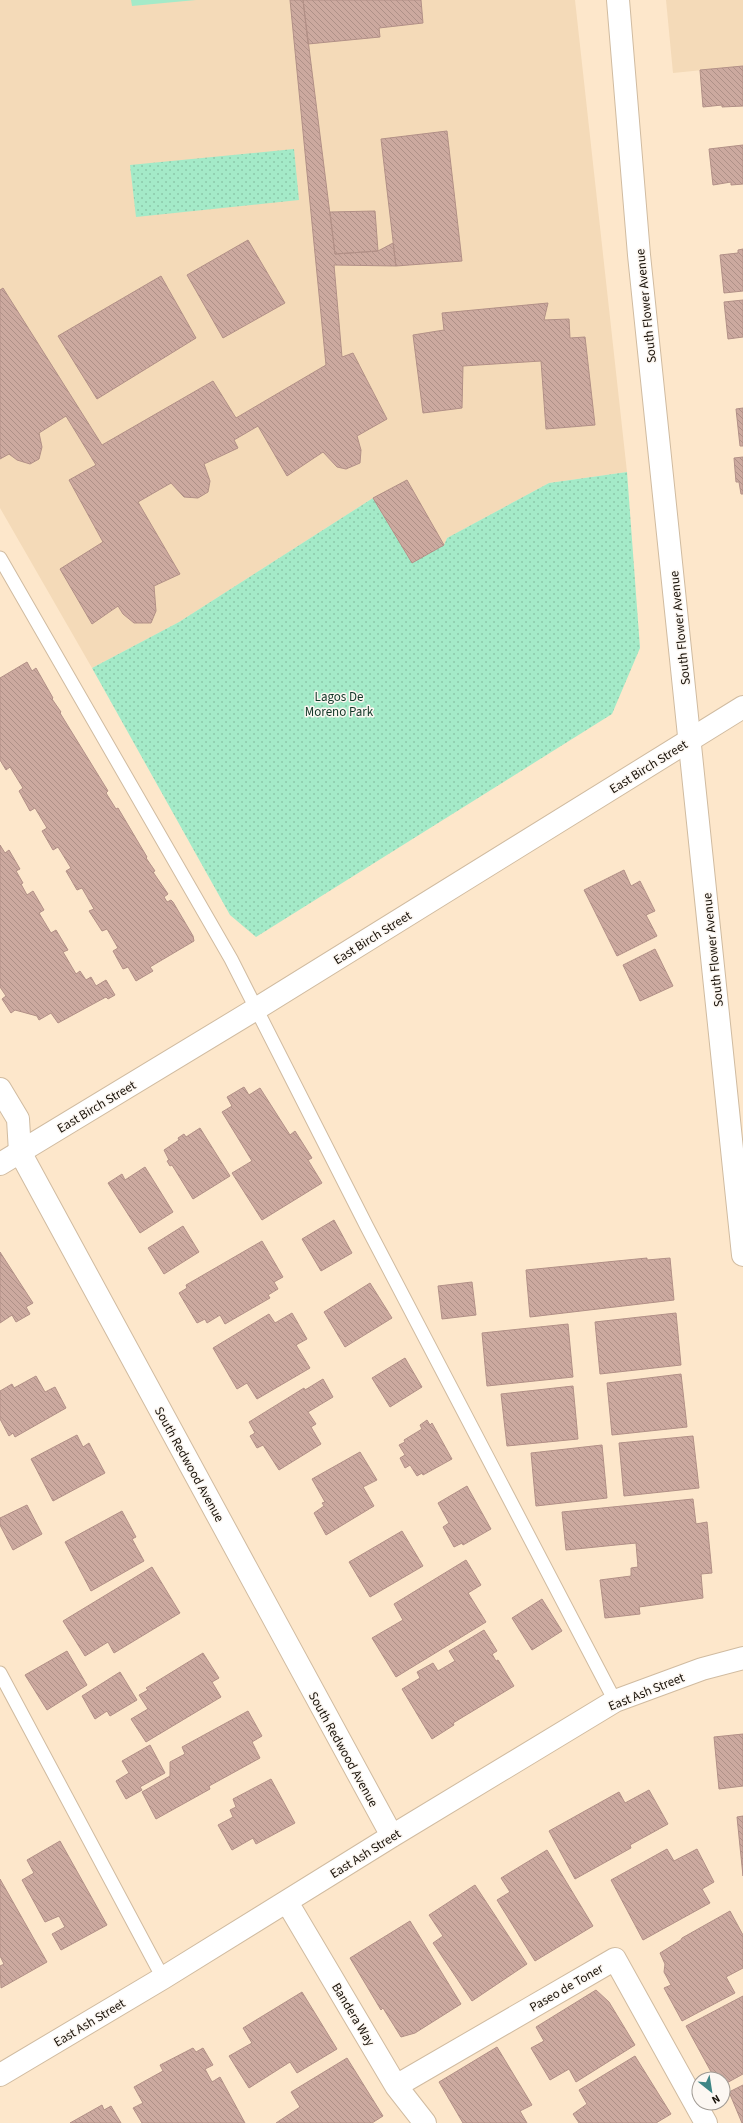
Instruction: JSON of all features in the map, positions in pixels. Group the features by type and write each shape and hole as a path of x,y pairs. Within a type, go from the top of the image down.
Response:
{"street":[{"name":"South Flower Avenue","path":"618,0 639,254 691,740 743,1255"},
{"name":"East Birch Street","path":"0,1164 256,1009 743,707"},
{"name":"South Redwood Avenue","path":"0,1089 18,1119 20,1152 392,1836"},
{"name":"East Ash Street","path":"0,2075 163,1978 392,1836 615,1701 702,1669 743,1658"},
{"name":"Bandera Way","path":"287,1902 396,2086 425,2123"},
{"name":"Paseo de Toner","path":"396,2086 615,1959 706,2123"}],"lane":[{"path":"0,558 231,958 256,1009 615,1701"},
{"path":"0,1673 163,1978"}],"shaded area":[{"path":"0,0 575,0 627,472 549,483 447,538 444,545 412,563 373,498 179,622 92,668 0,508"},
{"path":"666,0 743,0 743,66 673,73"}],"green space":[{"path":"131,0 196,0 132,6"},
{"path":"294,149 299,200 136,217 130,165"},
{"name":"Lagos De Moreno Park","path":"627,472 640,648 612,714 256,937 230,915 92,668 179,622 373,498 412,563 444,545 447,538 549,483"}],"building":[{"path":"290,0 303,0 335,254 378,251 393,243 396,266 334,265 342,357 353,353 387,419 357,436 361,450 360,463 346,469 337,467 323,452 287,476 258,426 234,440 238,448 204,464 210,481 208,492 198,498 184,497 171,483 138,502 180,574 154,586 156,611 151,623 134,623 123,614 118,606 92,624 60,569 103,542 69,480 96,465 66,416 39,433 42,447 39,459 30,464 17,460 9,454 0,459 0,290 3,288 102,445 213,381 236,418 326,365"},
{"path":"303,0 421,0 423,23 379,28 380,37 308,44"},
{"path":"743,66 743,106 722,107 722,105 703,107 700,70"},
{"path":"447,131 462,261 396,266 381,139"},
{"path":"743,145 743,184 731,185 731,182 713,185 709,149"},
{"path":"375,211 378,251 335,254 330,212"},
{"path":"248,240 285,303 223,338 187,275"},
{"path":"743,249 743,291 724,293 720,255 738,253 738,250"},
{"path":"161,276 196,338 97,399 58,336"},
{"path":"743,300 743,337 728,339 724,302"},
{"path":"548,303 544,320 569,319 570,338 585,337 595,425 546,429 541,361 463,366 462,408 423,413 413,335 444,330 442,313"},
{"path":"743,408 743,446 740,446 736,409"},
{"path":"743,457 743,494 741,494 739,482 736,482 734,458"},
{"path":"407,480 444,545 412,563 373,498"},
{"path":"27,662 32,671 36,668 53,698 52,699 61,712 60,713 108,791 106,793 116,809 118,808 147,857 146,858 155,871 153,872 168,894 164,897 167,902 171,900 173,902 193,936 194,941 150,967 153,971 136,981 128,967 123,969 113,951 118,948 107,929 102,931 89,911 94,909 82,888 77,890 66,871 71,868 58,847 53,850 42,831 47,828 35,808 30,811 19,791 23,788 10,767 6,770 0,760 0,678"},
{"path":"0,845 5,853 9,850 20,869 16,871 23,883 21,884 27,895 33,891 44,910 39,913 51,933 56,930 68,950 63,952 76,974 80,971 86,980 91,977 96,986 106,980 115,995 108,999 106,997 58,1023 51,1013 39,1020 37,1016 15,1010 11,1013 2,999 6,996 0,987"},
{"path":"624,870 631,886 640,881 655,911 646,915 657,936 617,956 584,890"},
{"path":"655,949 673,986 640,1001 623,965"},
{"path":"244,1087 249,1095 260,1088 290,1135 295,1131 312,1158 308,1160 322,1183 262,1220 232,1173 252,1161 222,1112 232,1106 227,1097"},
{"path":"200,1128 230,1176 193,1199 172,1165 170,1166 167,1161 169,1160 164,1150 179,1140 178,1138 184,1134 186,1137"},
{"path":"145,1167 173,1212 140,1233 108,1183 122,1174 125,1180"},
{"path":"334,1220 352,1253 321,1271 302,1239"},
{"path":"183,1226 199,1252 164,1274 148,1248"},
{"path":"262,1241 283,1277 274,1282 278,1289 268,1295 270,1298 225,1324 220,1315 207,1323 205,1319 197,1323 179,1293 187,1288 186,1285"},
{"path":"0,1252 33,1303 26,1307 30,1314 16,1322 12,1315 0,1323"},
{"path":"647,1258 647,1260 670,1258 674,1300 530,1317 526,1270"},
{"path":"472,1282 476,1315 442,1319 438,1286"},
{"path":"370,1283 392,1318 345,1347 324,1312"},
{"path":"292,1313 307,1339 296,1345 310,1368 257,1399 247,1383 237,1389 213,1348 269,1314 275,1323"},
{"path":"676,1313 681,1365 600,1374 595,1322"},
{"path":"568,1324 573,1377 487,1386 482,1333"},
{"path":"405,1358 422,1387 390,1407 372,1378"},
{"path":"681,1374 687,1427 612,1435 607,1383"},
{"path":"36,1376 45,1392 55,1387 66,1408 15,1437 13,1433 9,1436 0,1419 0,1391 12,1384 14,1388"},
{"path":"323,1379 333,1397 308,1412 316,1424 311,1427 321,1444 279,1470 263,1445 257,1448 250,1436 255,1433 249,1422 304,1388 305,1390"},
{"path":"573,1386 578,1439 507,1446 501,1394"},
{"path":"427,1420 430,1425 432,1423 452,1459 423,1475 422,1473 417,1476 410,1465 405,1468 400,1458 405,1455 399,1445 405,1442 404,1440 422,1429 420,1425"},
{"path":"77,1435 83,1447 89,1443 105,1473 53,1501 31,1459"},
{"path":"693,1436 699,1488 624,1496 619,1443"},
{"path":"602,1445 607,1498 536,1506 531,1453"},
{"path":"360,1452 377,1480 363,1487 374,1506 326,1535 314,1513 324,1506 322,1503 325,1502 312,1479"},
{"path":"467,1486 491,1529 463,1545 462,1543 454,1547 443,1527 449,1523 438,1503"},
{"path":"693,1499 696,1524 707,1522 712,1573 701,1574 703,1598 639,1607 640,1614 605,1618 600,1580 631,1576 631,1568 638,1567 636,1543 566,1550 562,1512"},
{"path":"27,1505 42,1534 13,1550 0,1525 0,1518"},
{"path":"122,1511 136,1537 132,1539 144,1561 91,1591 65,1542"},
{"path":"402,1531 423,1566 370,1597 349,1562"},
{"path":"466,1560 481,1585 468,1593 486,1622 396,1677 372,1638 403,1620 394,1604"},
{"path":"152,1567 180,1613 114,1653 108,1642 85,1656 63,1621"},
{"path":"542,1599 562,1631 532,1650 512,1618"},
{"path":"484,1630 497,1651 492,1654 496,1661 498,1660 514,1686 453,1723 454,1725 432,1739 402,1689 420,1678 417,1672 433,1663 438,1671 455,1661 449,1651"},
{"path":"67,1651 87,1685 47,1710 25,1675"},
{"path":"203,1653 219,1678 212,1682 221,1697 146,1742 131,1719 148,1709 139,1695 148,1690 146,1688"},
{"path":"120,1672 137,1700 110,1716 107,1711 95,1719 82,1696"},
{"path":"248,1711 262,1736 252,1742 260,1758 209,1786 210,1789 156,1819 142,1792 170,1776 170,1762 185,1754 182,1747"},
{"path":"743,1734 743,1786 719,1789 714,1737"},
{"path":"150,1745 165,1773 140,1787 142,1790 126,1799 116,1781 129,1773 122,1761"},
{"path":"271,1779 295,1823 256,1844 253,1838 232,1850 218,1825 233,1817 230,1810 236,1807 233,1799"},
{"path":"649,1790 668,1824 630,1845 631,1848 575,1879 549,1831 619,1792 625,1803"},
{"path":"743,1816 743,1876 737,1817"},
{"path":"60,1841 107,1925 61,1950 52,1934 65,1927 59,1916 45,1922 22,1880 34,1873 27,1860"},
{"path":"667,1849 674,1861 697,1849 714,1882 702,1889 710,1903 643,1940 611,1880"},
{"path":"547,1850 593,1926 535,1961 497,1900 510,1892 501,1878"},
{"path":"0,1879 47,1962 1,1988 0,1966 4,1964 0,1956"},
{"path":"475,1885 527,1964 472,2001 433,1943 443,1936 429,1915"},
{"path":"730,1911 743,1935 743,1968 726,1977 735,1993 682,2021 664,1988 671,1985 664,1972 665,1964 660,1953 682,1938"},
{"path":"410,1921 461,2004 415,2033 401,2037 383,2008 381,2010 350,1958"},
{"path":"596,1990 609,2002 635,2045 576,2082 569,2069 550,2080 531,2048 544,2041 536,2027"},
{"path":"302,1992 337,2049 297,2073 290,2062 249,2088 229,2056 252,2043 243,2028"},
{"path":"743,1996 743,2074 731,2081 731,2071 711,2071 686,2026"},
{"path":"497,2047 532,2105 520,2111 527,2123 463,2123 439,2082"},
{"path":"193,2048 196,2052 203,2048 213,2065 205,2069 212,2082 220,2077 245,2123 142,2123 133,2108 143,2103 134,2087 163,2071 160,2065"},
{"path":"635,2056 671,2114 656,2123 579,2123 573,2114 587,2104 579,2090"},
{"path":"347,2058 383,2116 372,2123 276,2123 300,2107 291,2092"},
{"path":"743,2085 743,2123 731,2097 731,2091"},
{"path":"102,2105 104,2110 111,2106 121,2123 70,2123"}]}
